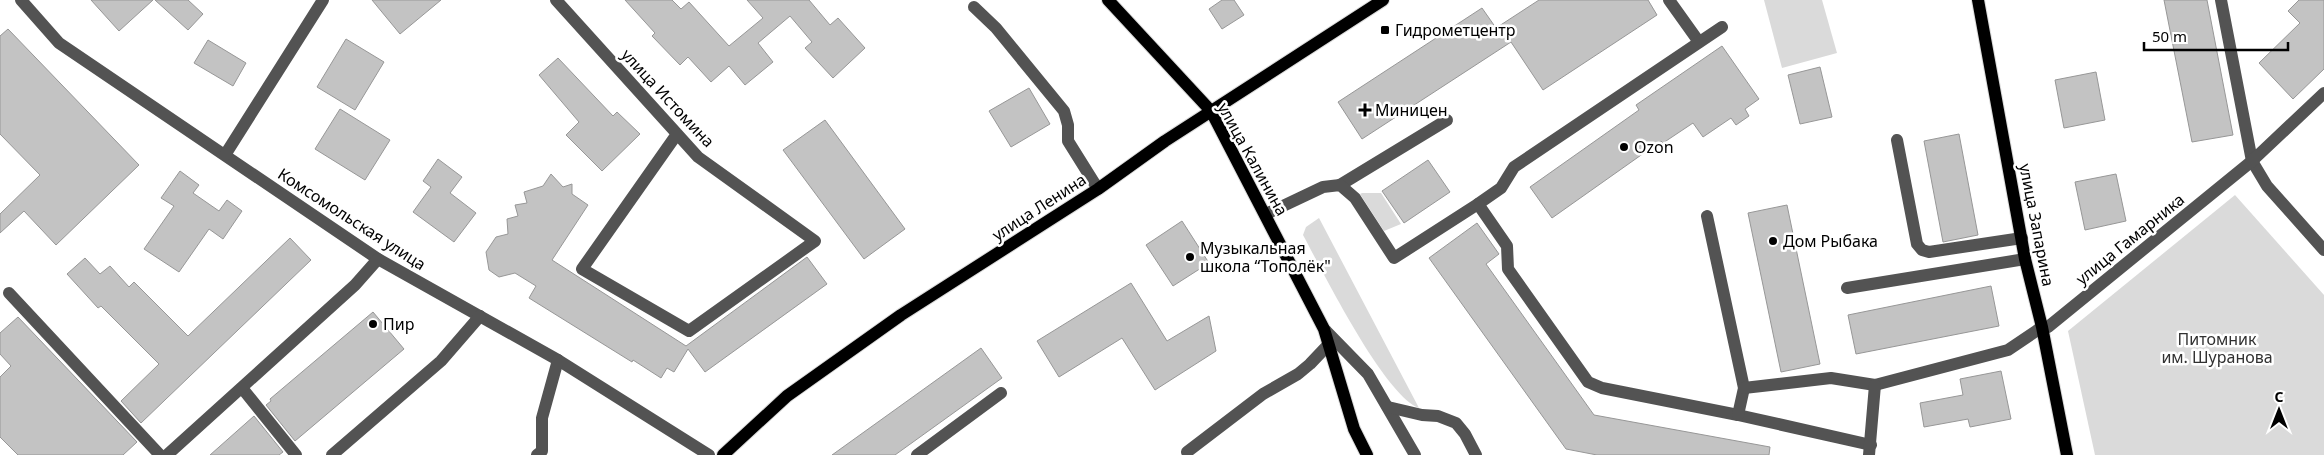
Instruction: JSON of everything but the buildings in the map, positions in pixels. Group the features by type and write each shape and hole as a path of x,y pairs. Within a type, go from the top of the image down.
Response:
{"main road":[{"name":"улица Калинина","path":"1108,0 1211,111 1324,329 1354,429 1367,455"},
{"name":"улица Ленина","path":"723,455 787,396 901,315 1098,189 1211,111 1383,0"},
{"name":"улица Запарина","path":"1979,0 2026,259 2042,327 2067,455"}],"street":[{"name":"Комсомольская улица","path":"20,0 59,43 378,259 558,360 709,455"},
{"path":"225,155 323,0"},
{"name":"улица Истомина","path":"556,0 678,134 698,157 815,241 689,330 582,269 678,134"},
{"path":"1669,0 1699,42"},
{"path":"2221,0 2252,161 2267,186 2324,250"},
{"path":"974,7 996,28 1064,111 1068,126 1068,141 1098,189"},
{"path":"1340,185 1355,198 1394,258 1501,188 1514,167 1722,27"},
{"name":"улица Гамарника","path":"1875,385 2008,350 2042,327 2048,327 2252,161 2324,93"},
{"path":"1266,214 1323,187 1340,185 1447,120"},
{"path":"1897,140 1916,244 1922,250 1929,252 2022,238"},
{"path":"1478,204 1507,246 1508,269 1588,382 1602,388 1738,415 1870,450 1875,385 1831,378 1744,388"},
{"path":"1707,216 1744,388 1738,415"},
{"path":"167,455 355,284 378,259"},
{"path":"1847,288 2026,259"},
{"path":"9,293 160,455"},
{"path":"332,455 441,361 480,316"},
{"name":"улица Калинина","path":"1324,329 1368,374 1415,455"},
{"path":"1187,452 1263,394 1304,369 1328,344"},
{"path":"537,455 542,451 542,418 558,360"},
{"path":"242,388 296,455"},
{"path":"917,455 1001,393"},
{"path":"1388,406 1422,416 1438,416 1456,423 1465,434 1476,455"}],"green space":[{"path":"1764,0 1822,0 1837,53 1782,68"},
{"path":"1381,193 1401,224 1384,231 1360,194"},
{"name":"Питомник им. Шуранова","path":"2235,195 2324,295 2324,455 2095,455 2068,331"},
{"path":"1319,218 1419,408 1405,398 1389,381 1372,357 1339,303 1303,235 1306,227"}],"place":[{"name":"Гидрометцентр","path":"1385,30"},
{"name":"Миницен","path":"1365,110"},
{"name":"Ozon","path":"1624,147"},
{"name":"Дом Рыбака","path":"1773,241"},
{"name":"Музыкальная школа “Тополёк\"","path":"1190,257"},
{"name":"Пир","path":"373,324"}]}
